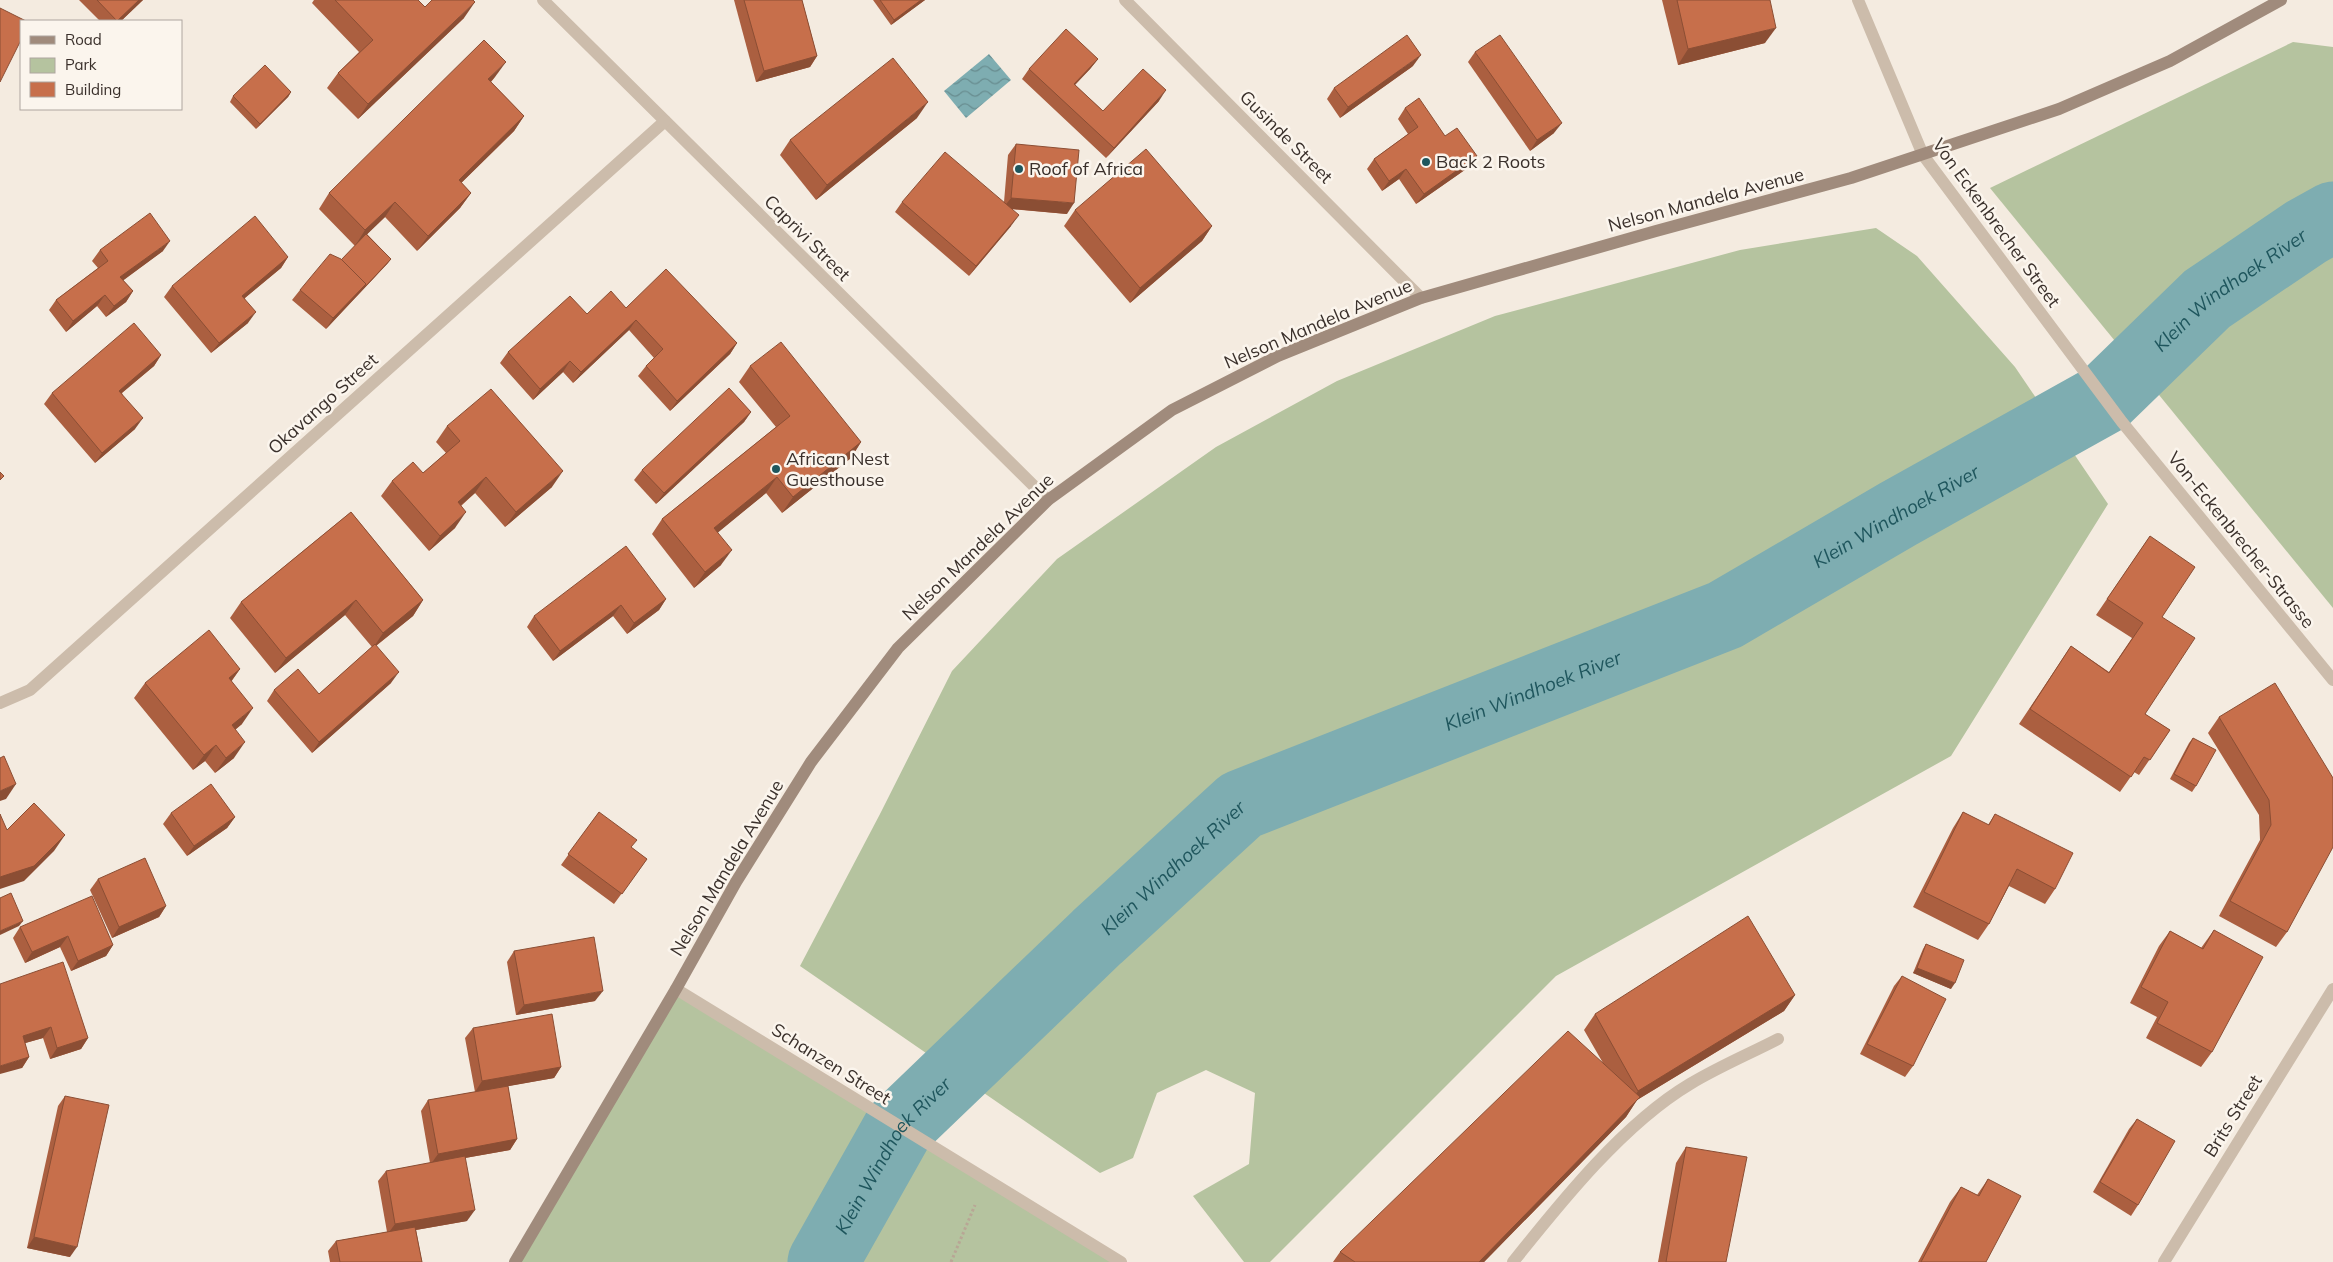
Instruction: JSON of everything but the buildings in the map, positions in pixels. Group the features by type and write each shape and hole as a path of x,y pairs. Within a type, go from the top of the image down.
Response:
{"main road":[{"name":"Nelson Mandela Avenue","path":"515,1262 676,989 736,882 811,762 898,648 1048,500 1172,410 1278,356 1421,298 1851,178 2059,109 2170,61 2280,0"}],"street":[{"name":"Caprivi Street","path":"543,0 1048,500"},
{"name":"Gusinde Street","path":"1125,0 1421,298"},
{"name":"Von Eckenbrecher Street","path":"1858,0 1922,155 2122,422"},
{"name":"Okavango Street","path":"0,703 30,690 664,121"},
{"name":"Von-Eckenbrecher-Strasse","path":"2122,422 2333,680"},
{"name":"Schanzen Street","path":"676,989 1121,1262"},
{"name":"Brits Street","path":"2164,1262 2333,989"},
{"path":"1513,1262 1594,1167 1635,1126 1689,1085 1778,1039"}],"path":[{"path":"951,1262 986,1179"}],"green space":[{"path":"2293,42 2333,47 2333,608 1990,188"},
{"path":"1876,228 1917,256 2015,367 2108,504 1951,756 1556,976 1270,1262 1244,1262 1193,1196 1249,1164 1255,1093 1206,1070 1157,1093 1133,1158 1100,1173 800,966 952,671 1057,559 1216,447 1337,381 1495,316 1740,250"},
{"path":"676,989 1121,1262 515,1262"}],"water":[{"path":"989,54 1011,80 966,118 944,91"}],"waterway":[{"name":"Klein Windhoek River","path":"823,1262 899,1127 1097,937 1241,805 1725,615 1898,514 2104,399 2207,299 2306,232 2333,217"}],"place":[{"name":"Back 2 Roots","path":"1426,162"},
{"name":"Roof of Africa","path":"1019,169"},
{"name":"African Nest Guesthouse","path":"776,469"}]}
